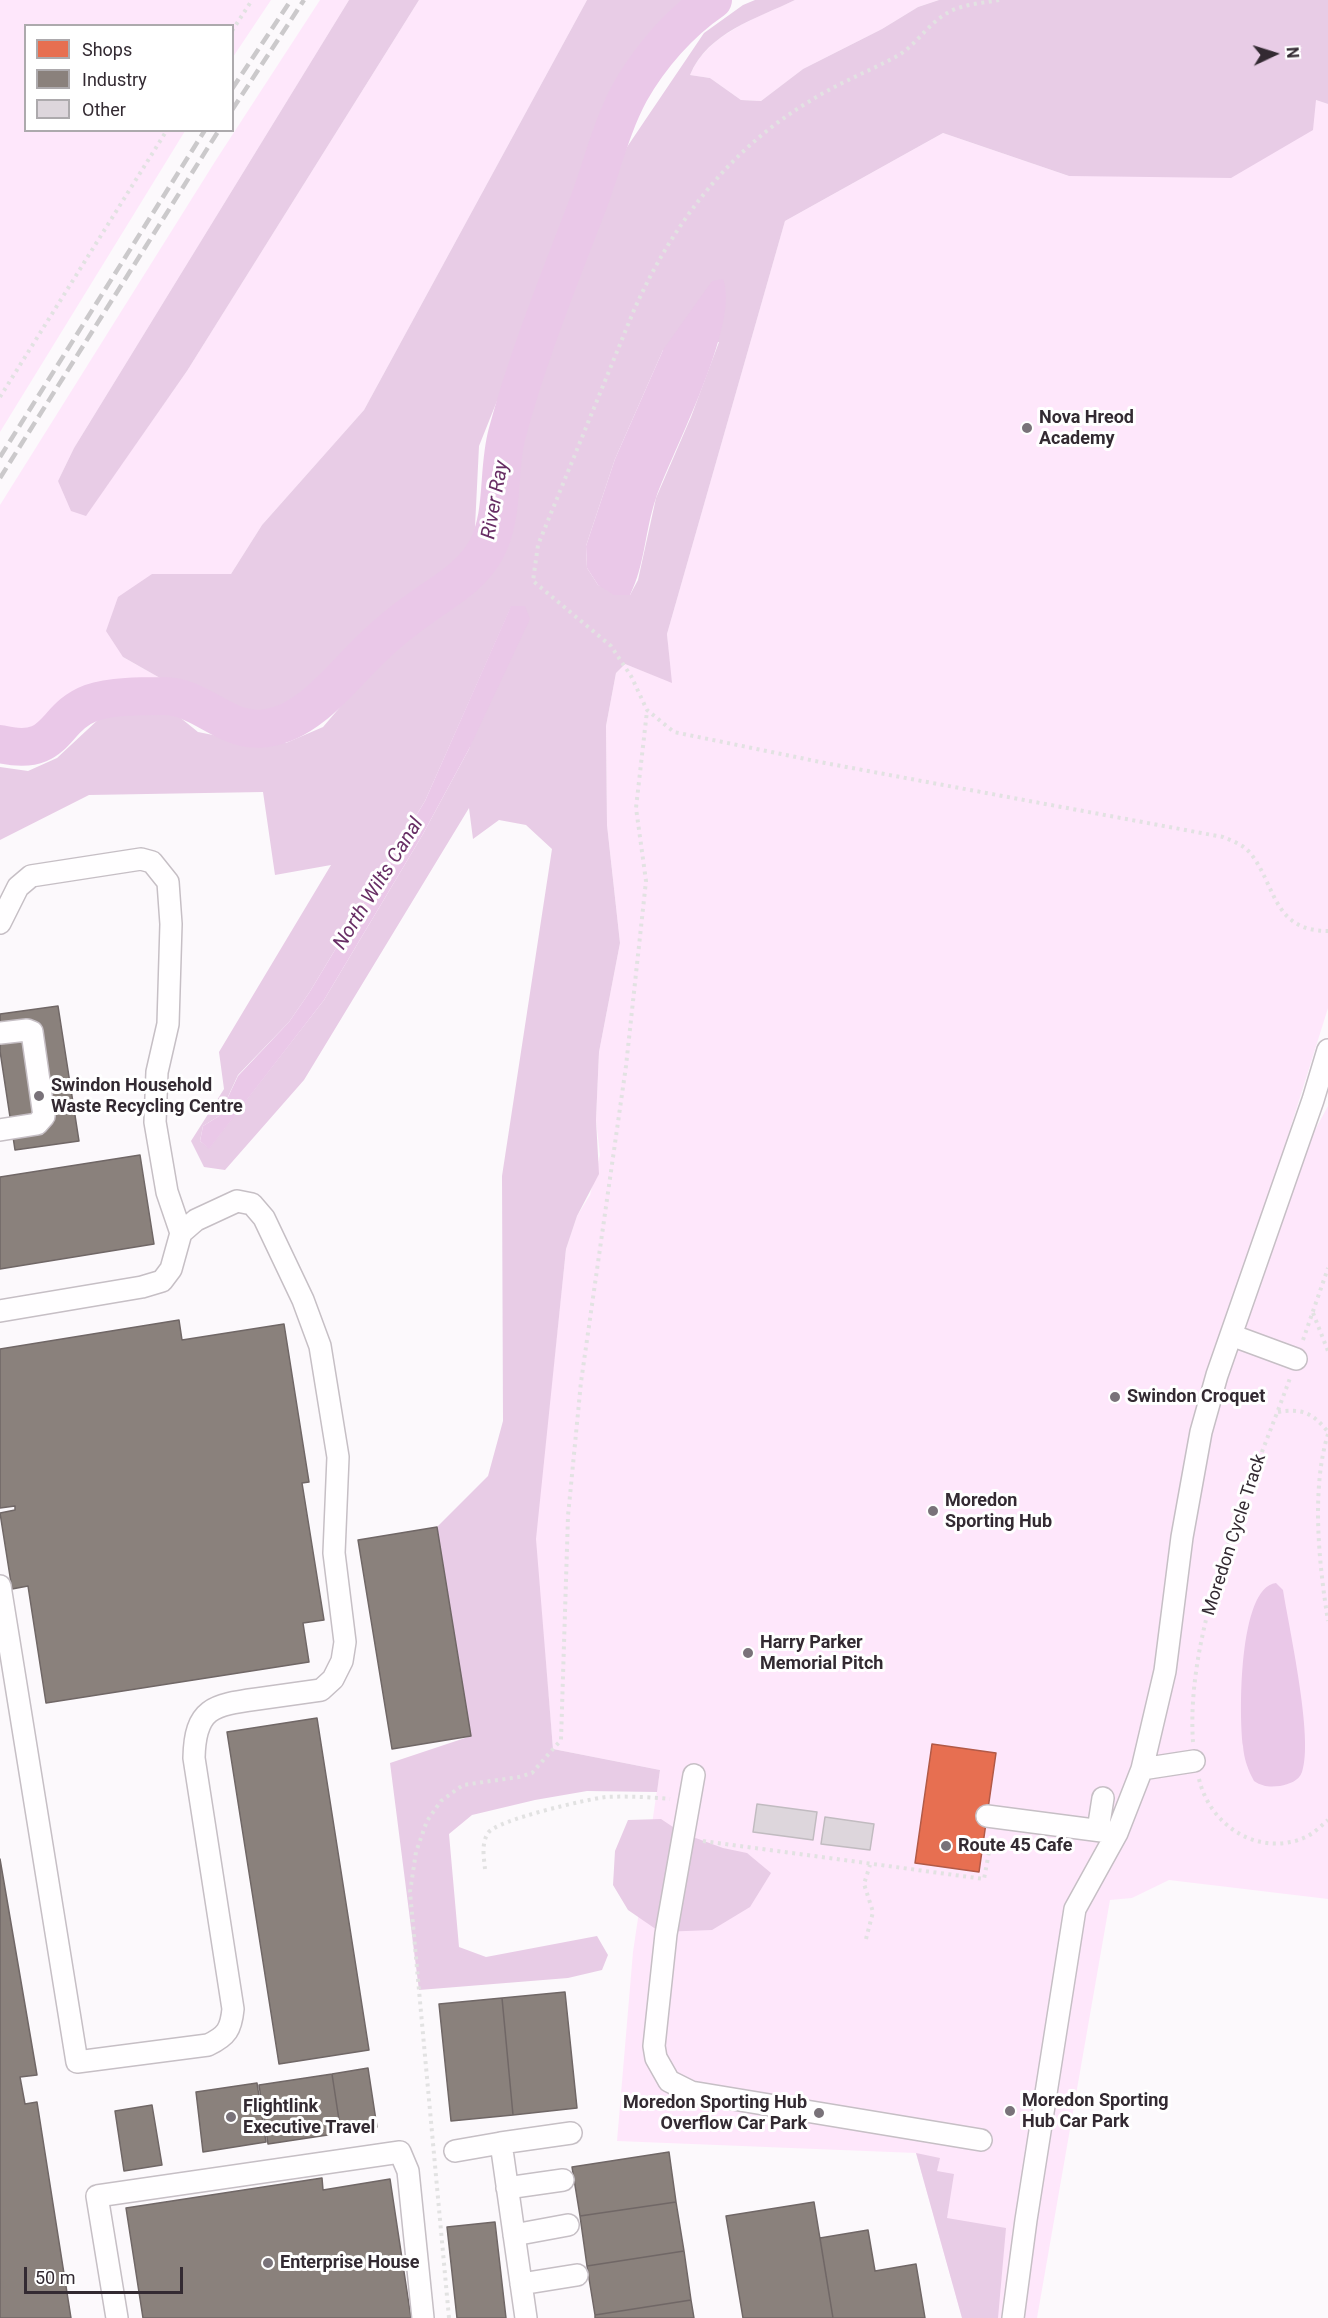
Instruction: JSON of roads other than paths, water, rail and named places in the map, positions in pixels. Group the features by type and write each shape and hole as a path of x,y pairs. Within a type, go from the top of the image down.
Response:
{"lane":[{"path":"0,923 18,887 32,876 141,859 152,862 168,882 171,924 168,1024 157,1072 155,1122 166,1192 181,1233"},
{"path":"0,1033 27,1029 32,1032 44,1116 38,1124 0,1130"},
{"path":"1013,2318 1026,2220 1075,1909 1107,1831 1142,1769 1165,1671 1191,1482 1217,1375 1313,1100 1328,1050"},
{"path":"0,1311 142,1287 162,1281 171,1269 181,1233 196,1220 237,1201 252,1204 264,1218 303,1300 320,1346 338,1457 334,1553 345,1641 342,1661 333,1679 321,1689 219,1704 204,1717 194,1736 194,1758 233,2009 231,2027 224,2038 208,2045 77,2062 0,1586"},
{"path":"1231,1335 1296,1359"},
{"path":"1142,1769 1194,1761"},
{"path":"694,1775 666,1934 654,2046 656,2058 669,2081 691,2092 981,2140"},
{"path":"1103,1797 1107,1831"},
{"path":"991,1817 1107,1831"},
{"path":"455,2151 571,2133"},
{"path":"501,2143 526,2318"},
{"path":"117,2318 97,2196 399,2152 408,2171 423,2318"},
{"path":"507,2188 563,2180"},
{"path":"514,2235 568,2225"},
{"path":"521,2284 577,2275"}],"water":[{"path":"723,279 726,299 714,356 656,498 635,584 630,595 614,595 598,585 587,568 586,546 615,459 663,350 712,281"},
{"name":"North Wilts Canal","path":"511,606 525,606 530,619 469,749 423,834 324,1000 209,1149 200,1141 203,1126 219,1116 238,1076 289,1022 309,993 425,801"},
{"path":"1276,1583 1283,1590 1295,1656 1303,1710 1305,1756 1301,1775 1296,1780 1280,1786 1270,1786 1254,1781 1248,1769 1245,1760 1241,1709 1244,1655 1254,1606 1264,1590"}],"waterway":[{"name":"River Ray","path":"0,744 19,747 33,746 44,741 68,718 91,703 127,697 176,697 226,721 252,729 282,724 310,708 389,632 459,581 474,567 486,550 496,522 504,448 524,375 617,119 630,92 656,54 688,19 713,0"}],"railway":[{"path":"234,86 291,0"},
{"path":"234,107 304,0"},
{"path":"0,457 204,132"},
{"path":"0,478 218,132"}],"place":[{"name":"Nova Hreod Academy","path":"1027,428"},
{"name":"Swindon Household Waste Recycling Centre","path":"39,1096"},
{"name":"Swindon Croquet","path":"1115,1397"},
{"name":"Moredon Sporting Hub","path":"933,1511"},
{"name":"Harry Parker Memorial Pitch","path":"748,1653"},
{"name":"Route 45 Cafe","path":"946,1846"},
{"name":"Moredon Sporting Hub Car Park","path":"1010,2111"},
{"name":"Moredon Sporting Hub Overflow Car Park","path":"819,2113"},
{"name":"Flightlink Executive Travel","path":"231,2117"},
{"name":"Enterprise House","path":"268,2263"}]}
